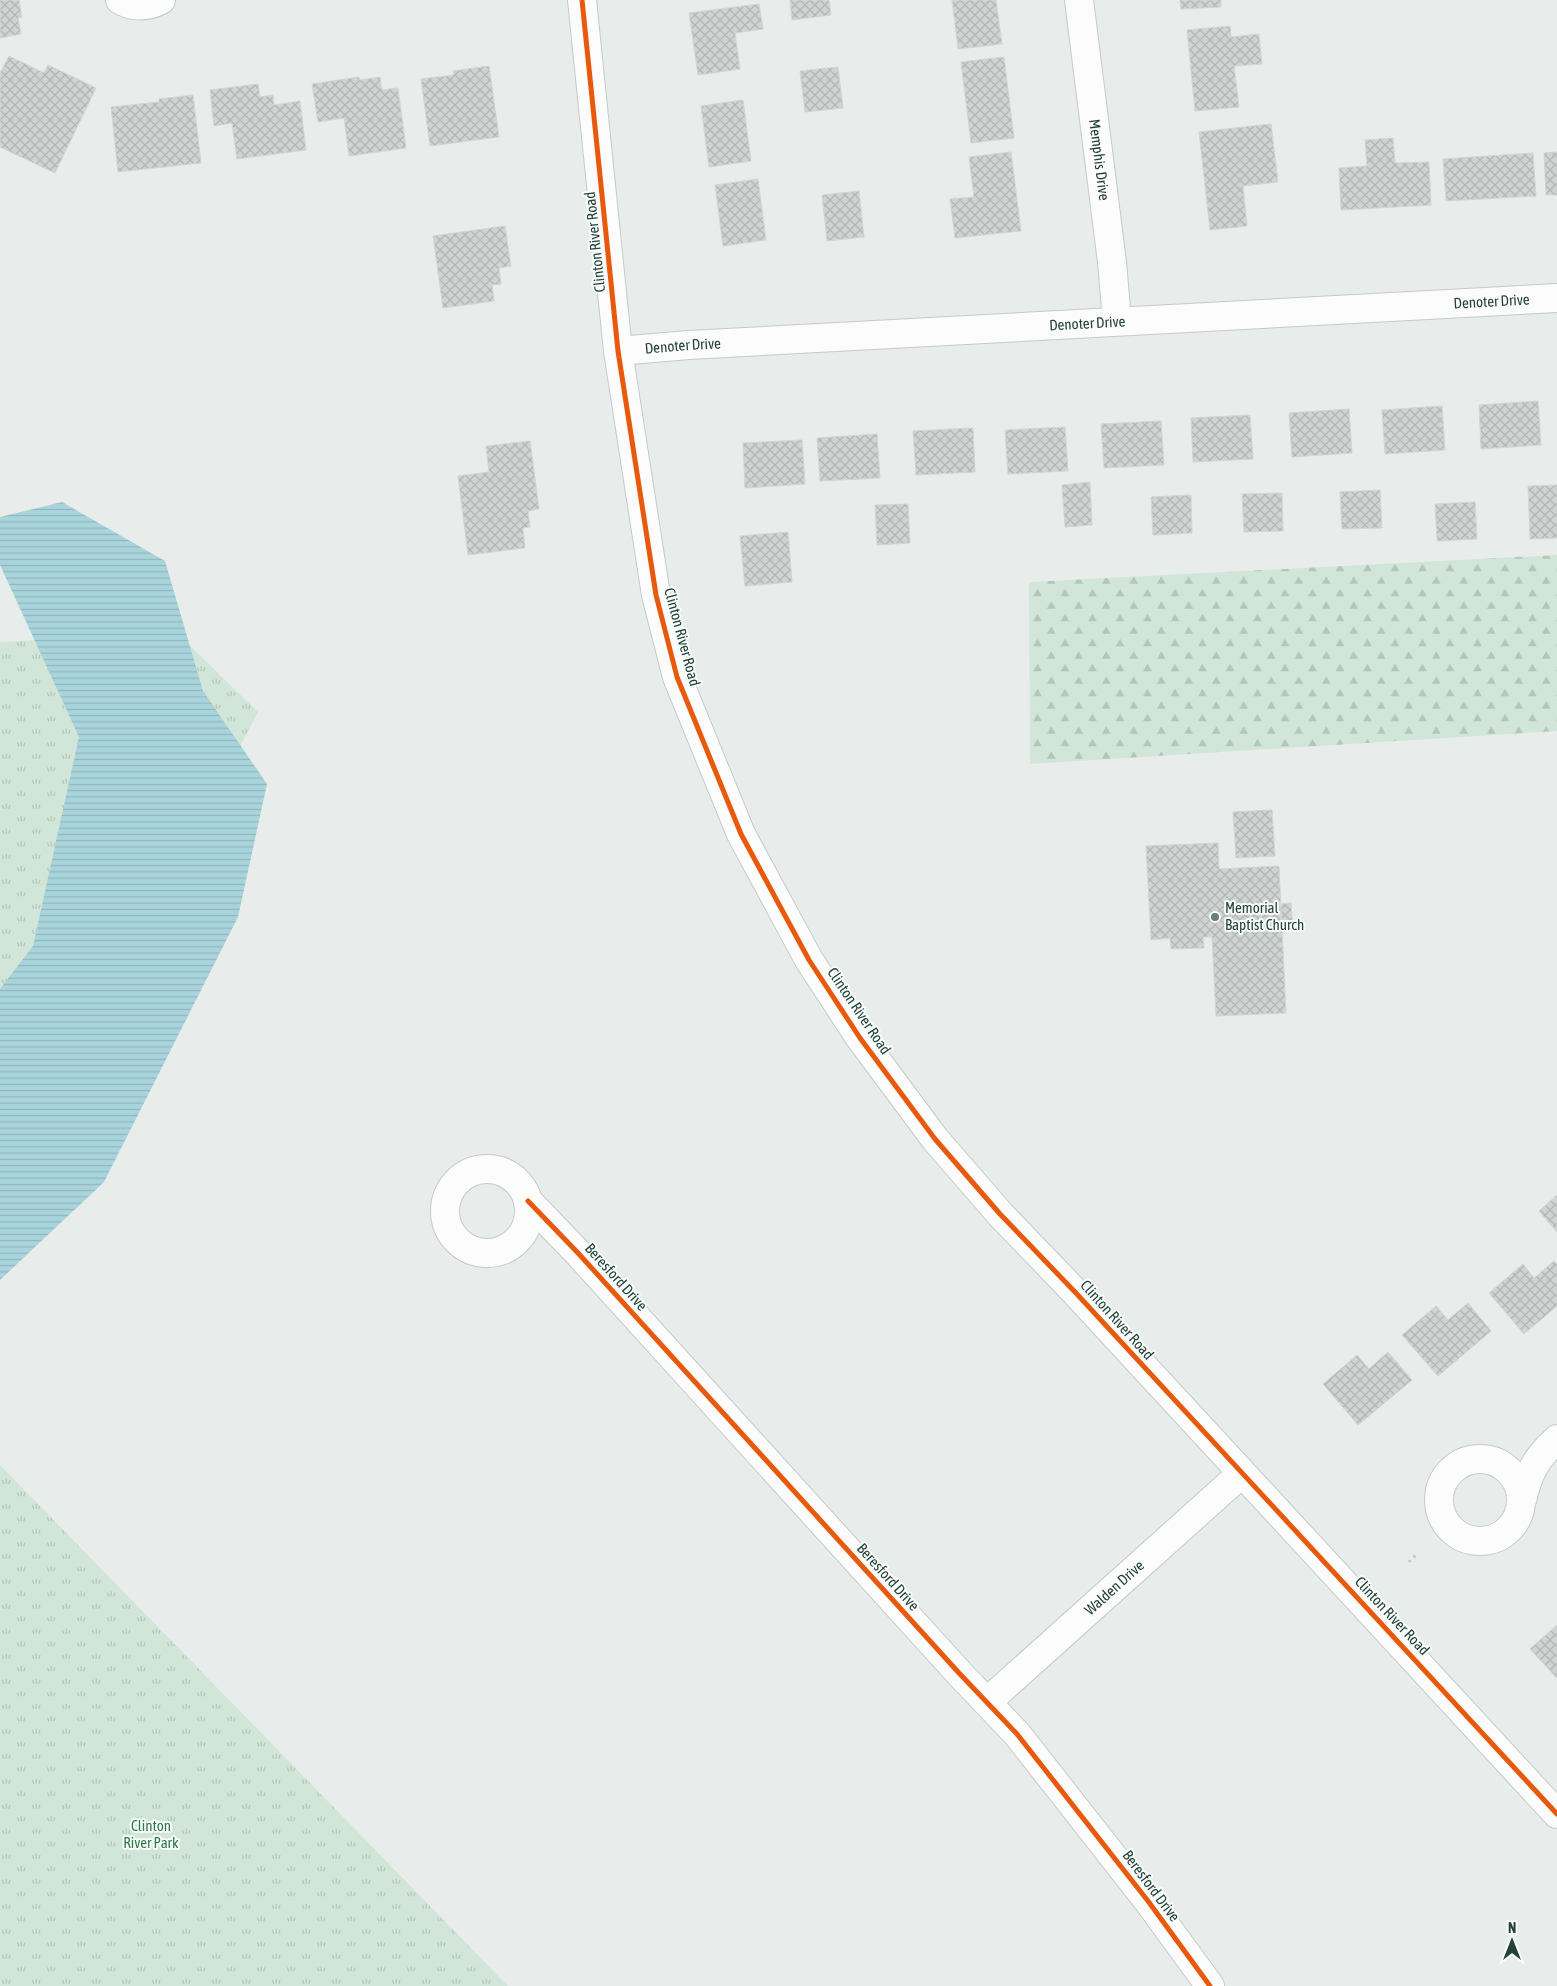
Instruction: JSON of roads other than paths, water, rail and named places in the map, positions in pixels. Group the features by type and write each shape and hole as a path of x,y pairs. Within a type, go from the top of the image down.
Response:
{"street":[{"path":"120,0 127,4 140,6 154,4 161,0"},
{"name":"Clinton River Road","path":"582,0 618,351 656,595 677,677 741,834 774,897 809,960 860,1038 935,1139 1000,1214 1075,1292 1241,1474 1384,1625 1557,1814"},
{"name":"Memphis Drive","path":"1079,0 1112,262 1117,321"},
{"name":"Denoter Drive","path":"618,351 1117,321 1557,298"},
{"name":"Beresford Drive","path":"578,1253 556,1246 535,1244 492,1252 478,1252 464,1246 454,1237 447,1224 445,1211 447,1197 453,1185 463,1176 475,1170 489,1168 502,1171 514,1178 523,1188 528,1201 578,1253 952,1666 1017,1734 1136,1886 1210,1986"},
{"path":"506,1248 517,1240 525,1229 529,1215 528,1201"},
{"path":"1549,1446 1528,1477 1519,1514 1512,1526 1501,1535 1489,1541 1462,1538 1443,1519 1439,1507 1439,1493 1443,1480 1451,1470 1462,1462 1476,1458 1515,1459 1549,1446"},
{"path":"1490,1459 1503,1465 1513,1475 1520,1487 1522,1500"},
{"name":"Walden Drive","path":"987,1702 1241,1474"}],"water":[{"path":"62,502 165,561 203,691 267,784 238,917 104,1182 0,1280 0,989 33,946 79,737 0,565 0,517"}],"place":[{"name":"Memorial Baptist Church","path":"1215,917"}],"park label":[{"name":"Clinton River Park","path":"151,1834"}]}
